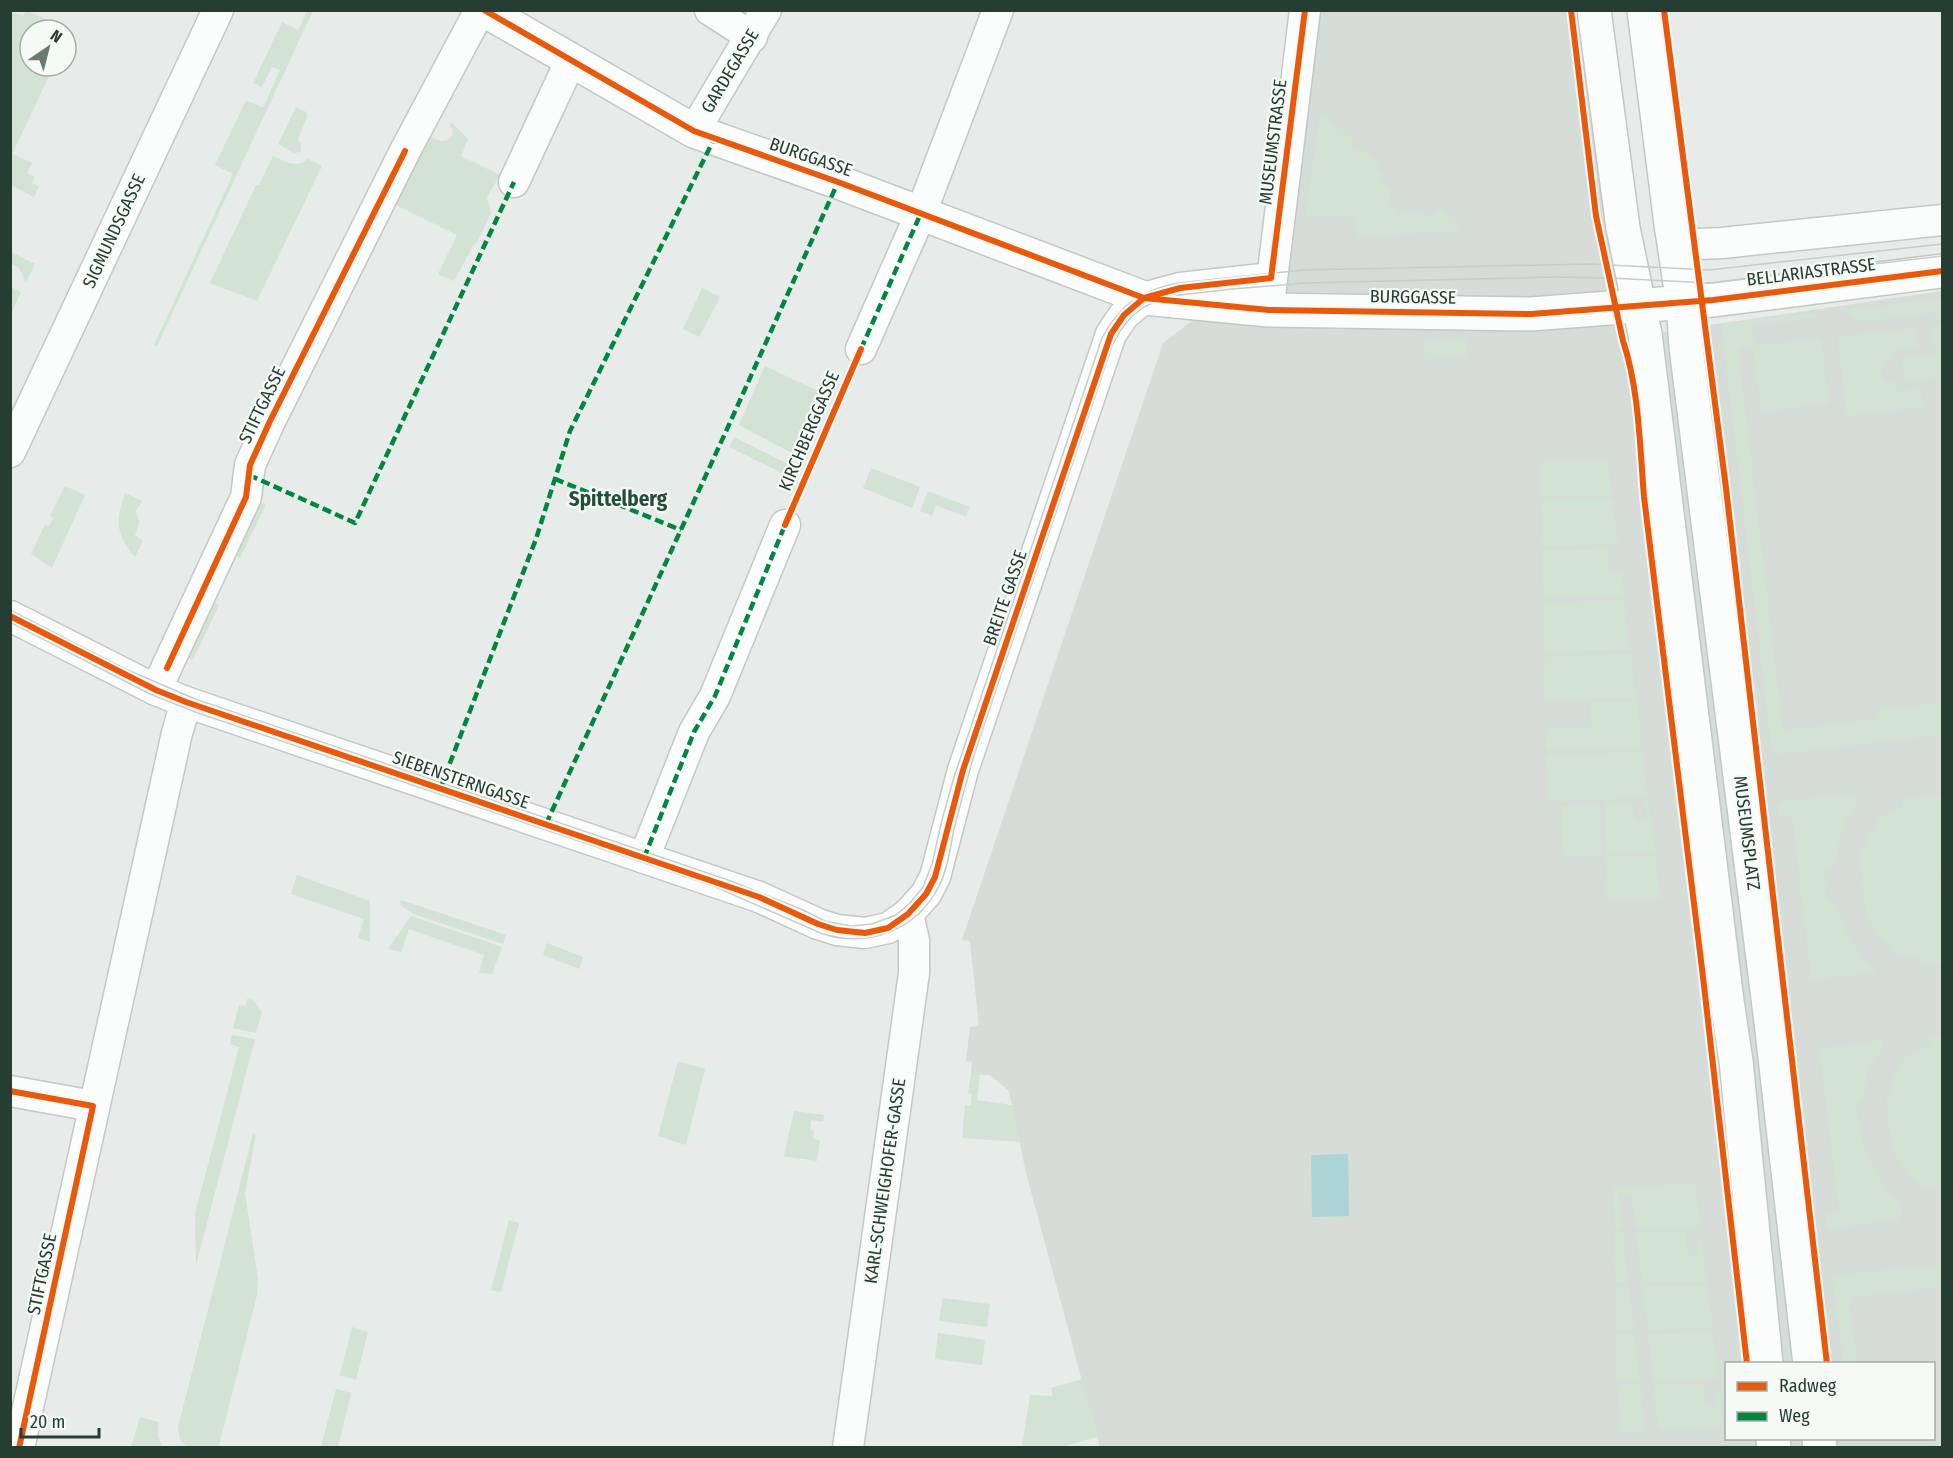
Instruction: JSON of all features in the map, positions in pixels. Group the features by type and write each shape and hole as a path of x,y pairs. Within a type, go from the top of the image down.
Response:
{"main road":[{"name":"BURGGASSE","path":"482,10 694,131 921,213 1144,298 1269,310 1531,314 1683,303"},
{"path":"1594,10 1623,228 1640,305 1725,990 1736,1061 1766,1362"},
{"path":"1602,10 1653,82"},
{"path":"1644,10 1683,303"},
{"name":"BELLARIASTRASSE","path":"1683,303 1942,271"},
{"name":"MUSEUMSPLATZ","path":"1683,303 1688,359 1771,1022 1810,1362"}],"street":[{"name":"SIGMUNDSGASSE","path":"10,452 218,10"},
{"name":"STIFTGASSE","path":"156,690 246,497 250,465 270,421 400,162 482,10"},
{"path":"710,10 752,37"},
{"name":"GARDEGASSE","path":"694,131 766,10"},
{"path":"861,349 921,213 999,10"},
{"name":"MUSEUMSTRASSE","path":"1269,310 1271,278 1305,10"},
{"path":"514,182 571,60"},
{"name":"BELLARIASTRASSE","path":"1674,245 1722,243 1942,220"},
{"path":"1144,298 1180,288 1271,278"},
{"name":"BREITE GASSE","path":"908,914 926,894 935,877 963,770 1111,333 1124,315 1144,298"},
{"path":"644,858 694,732 715,696 785,525"},
{"name":"SIEBENSTERNGASSE","path":"10,616 156,690 186,702 759,897 837,930 866,933 888,928 908,914"},
{"name":"STIFTGASSE","path":"19,1448 93,1106 177,733 186,702"},
{"name":"KARL-SCHWEIGHOFER-GASSE","path":"848,1448 914,973 914,940 908,914"},
{"path":"10,1091 93,1106"}],"shaded area":[{"path":"1597,10 1613,18 1655,333 1942,291 1942,1447 1100,1447 1026,1173 1009,1091 990,1075 971,1074 972,1062 966,1061 970,1027 979,1026 970,941 962,940 1163,343 1282,252 1317,11"}],"green space":[{"path":"10,11 23,16 26,11 43,18 18,18 18,78 48,78 12,154 32,163 27,173 35,177 32,183 39,186 34,197 11,185"},
{"path":"307,11 312,13 157,346 154,345 233,174 215,165 246,100 263,108 280,70 272,67 262,87 253,83 282,22 298,30"},
{"path":"296,107 306,112 307,117 298,139 301,146 300,152 294,153 278,144"},
{"path":"1322,116 1327,117 1355,141 1349,150 1362,150 1380,164 1376,170 1383,175 1379,180 1391,189 1389,201 1397,210 1404,214 1423,211 1432,218 1440,207 1459,222 1460,228 1455,232 1357,236 1356,217 1305,217 1319,120"},
{"path":"451,122 468,139 461,156 500,175 487,197 491,213 454,281 438,274 457,235 396,205 430,136 436,140 447,140 452,136"},
{"path":"273,156 295,164 308,159 322,166 257,301 210,283 256,185 259,185"},
{"path":"11,252 35,264 26,282 19,268 11,264"},
{"path":"11,287 21,292 11,315"},
{"path":"702,288 720,297 699,337 683,329"},
{"path":"1942,298 1942,312 1858,322 1843,310"},
{"path":"1815,312 1816,318 1752,326 1754,346 1821,338 1829,403 1761,412 1753,347 1738,348 1783,730 1877,719 1878,710 1942,702 1942,735 1772,755 1721,324"},
{"path":"1942,325 1942,345 1933,346 1931,326"},
{"path":"1915,328 1918,347 1892,351 1893,357 1884,363 1882,374 1886,380 1895,383 1896,391 1921,388 1924,407 1847,416 1837,337"},
{"path":"1466,339 1467,358 1425,359 1425,340"},
{"path":"1942,352 1942,377 1904,382 1901,357"},
{"path":"765,366 820,392 792,453 739,425"},
{"path":"734,437 788,464 784,474 729,447"},
{"path":"1608,459 1612,495 1541,496 1540,461"},
{"path":"871,468 920,487 912,508 863,488"},
{"path":"65,486 85,495 52,568 31,554 45,525 49,526 54,518 50,516"},
{"path":"928,491 970,507 966,517 936,505 932,516 920,511"},
{"path":"125,493 142,501 136,510 139,523 135,535 143,541 135,557 124,541 119,527"},
{"path":"1612,499 1618,544 1543,546 1541,500"},
{"path":"256,500 266,505 240,558 231,553"},
{"path":"1619,548 1608,551 1610,573 1621,572 1624,596 1543,598 1542,550"},
{"path":"1624,600 1630,650 1545,652 1543,602"},
{"path":"210,601 219,605 193,660 184,656"},
{"path":"1631,654 1636,698 1545,700 1545,657"},
{"path":"1637,701 1642,748 1546,750 1545,729 1591,727 1590,703"},
{"path":"1643,752 1648,798 1548,801 1546,755"},
{"path":"1850,793 1858,797 1858,803 1846,820 1840,837 1836,863 1831,868 1824,869 1827,900 1839,909 1847,935 1875,973 1811,980 1792,815 1779,816 1777,802"},
{"path":"1942,795 1942,869 1938,880 1942,889 1942,965 1921,967 1920,958 1893,954 1867,919 1859,855 1879,817 1902,808 1902,799"},
{"path":"1632,802 1635,821 1647,820 1644,802 1649,802 1655,852 1606,854 1605,803"},
{"path":"1599,805 1602,855 1563,856 1561,806"},
{"path":"1655,856 1661,899 1607,900 1606,857"},
{"path":"297,875 370,901 370,942 358,938 364,919 291,894"},
{"path":"401,900 506,935 503,944 414,914 400,905"},
{"path":"411,916 502,947 492,974 479,973 484,955 409,929 401,952 388,949"},
{"path":"547,943 583,957 579,969 543,955"},
{"path":"247,999 253,1000 262,1012 256,1033 233,1028 239,1005 246,1006"},
{"path":"1942,1034 1942,1191 1926,1188 1917,1183 1892,1152 1885,1094 1890,1091 1895,1074 1905,1058 1930,1045 1929,1035"},
{"path":"232,1035 255,1039 196,1265 195,1214 239,1047 230,1044"},
{"path":"1882,1039 1884,1048 1869,1068 1864,1092 1856,1103 1863,1146 1884,1185 1902,1204 1902,1214 1898,1220 1827,1229 1826,1214 1839,1212 1819,1048 1874,1043 1875,1040"},
{"path":"678,1061 705,1069 686,1145 658,1136"},
{"path":"971,1074 980,1074 977,1100 1012,1105 1020,1142 962,1138 965,1106 971,1106 972,1094 968,1093"},
{"path":"794,1111 824,1115 823,1122 811,1120 810,1130 814,1131 813,1139 820,1140 817,1161 784,1156"},
{"path":"253,1133 256,1134 245,1193 258,1279 257,1295 219,1446 218,1448 187,1447 180,1440 178,1427"},
{"path":"1696,1184 1700,1227 1636,1228 1631,1194 1618,1193 1622,1229 1614,1228 1613,1187"},
{"path":"509,1220 519,1223 501,1292 491,1290"},
{"path":"1685,1231 1688,1256 1698,1255 1697,1242 1702,1242 1706,1282 1642,1283 1636,1233"},
{"path":"1614,1232 1623,1232 1628,1283 1615,1283"},
{"path":"1942,1265 1942,1287 1849,1298 1857,1362 1843,1362 1832,1275"},
{"path":"1707,1285 1713,1328 1648,1330 1642,1287"},
{"path":"1615,1287 1629,1288 1634,1330 1617,1330"},
{"path":"943,1298 990,1304 987,1327 939,1321"},
{"path":"352,1327 368,1332 356,1380 340,1375"},
{"path":"1713,1332 1718,1379 1653,1380 1648,1333"},
{"path":"938,1333 985,1340 982,1365 935,1359"},
{"path":"1616,1334 1634,1334 1640,1380 1617,1381"},
{"path":"1082,1379 1097,1437 1062,1447 1022,1447 1030,1395 1053,1396 1051,1388"},
{"path":"1704,1383 1705,1405 1716,1404 1715,1392 1720,1391 1723,1430 1659,1430 1653,1384"},
{"path":"1618,1385 1640,1385 1646,1431 1619,1432"},
{"path":"336,1389 351,1393 338,1447 321,1447"},
{"path":"140,1417 158,1422 158,1437 163,1447 131,1447"}],"water":[{"path":"1348,1154 1349,1216 1312,1217 1311,1155"}],"tram line":[{"path":"10,610 123,668 195,699 728,880 825,921 851,926 872,924 896,915 923,887 932,864 954,777 1102,338 1116,316 1132,301 1153,290 1178,283 1303,270 1590,264 1709,270 1942,244"},
{"path":"10,622 150,694 198,713 713,886 823,934 840,938 874,937 890,932 918,914 930,901 939,886 947,865 976,749 1112,346 1131,317 1144,307 1180,295 1306,283 1553,277 1711,283 1942,256"}],"marked path":[{"path":"440,789 536,539 570,431 714,139"},
{"path":"249,475 355,523 514,182"},
{"path":"546,824 838,182"},
{"path":"861,349 921,213"},
{"path":"555,479 681,530"},
{"path":"644,858 694,732 715,696 785,525"}],"cycle path":[{"path":"484,10 694,131 838,182 1144,298 1269,310 1531,314 1713,300 1942,271"},
{"path":"10,616 156,690 186,702 759,897 818,924 837,930 865,933 888,928 908,914 926,894 935,877 963,770 1111,334 1124,315 1144,298 1180,288 1271,278 1305,10"},
{"path":"1571,10 1596,216 1636,398 1644,497 1703,977 1747,1362"},
{"path":"1664,10 1726,488 1827,1362"},
{"path":"167,668 246,497 250,465 270,421 405,151"},
{"name":"KIRCHBERGGASSE","path":"785,525 861,349"},
{"path":"10,1091 93,1106 19,1448"}],"district":[{"name":"Spittelberg","path":"618,499"}]}
